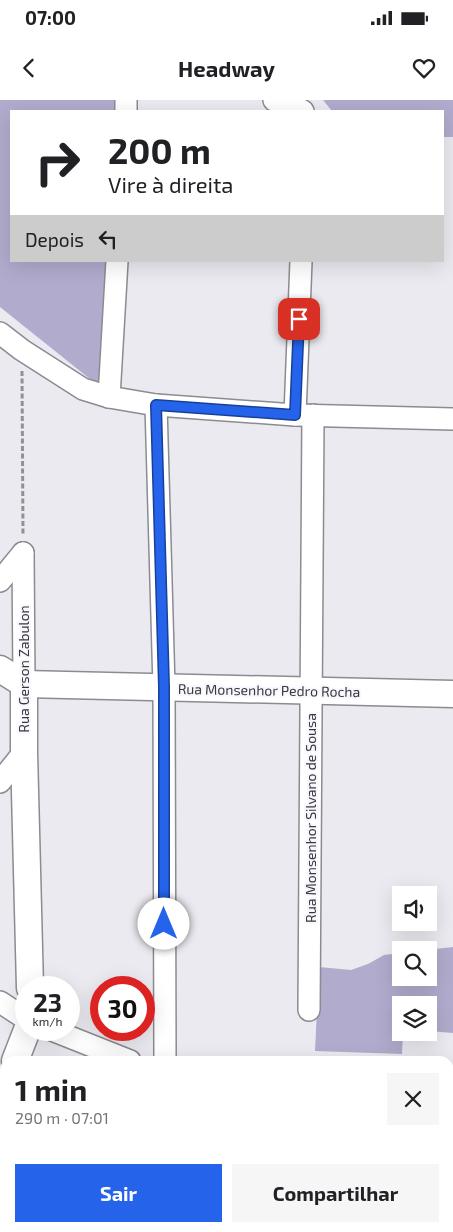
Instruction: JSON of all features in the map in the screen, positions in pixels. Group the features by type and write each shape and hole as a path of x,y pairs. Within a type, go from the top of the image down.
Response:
{"street":[{"path":"274,100 290,104 301,110"},
{"path":"109,397 117,262"},
{"name":"Rua Monsenhor Silvano de Sousa","path":"301,262 311,691 309,1010"},
{"path":"0,333 22,350 82,389 109,397 156,405 304,415 453,419"},
{"path":"156,405 164,687 165,1056"},
{"path":"0,580 23,553"},
{"name":"Rua Gerson Zabulon","path":"23,553 24,752 30,976"},
{"path":"0,669 24,684"},
{"name":"Rua Monsenhor Pedro Rocha","path":"24,684 453,694"},
{"path":"0,782 24,752"},
{"path":"0,1002 15,1012"},
{"path":"17,1056 23,1041"},
{"path":"80,1041 117,1056"}],"path":[{"path":"22,350 23,553"}],"shaded area":[{"path":"0,100 116,100 115,110 10,110 10,262 107,262 100,387 0,307"},
{"path":"323,100 453,100 453,137 444,137 444,110 331,110"},
{"path":"453,947 453,1033 437,1032 437,996 392,996 392,1041 403,1041 402,1054 315,1051 319,967 351,970 368,964 384,955 392,954 392,986 437,986 437,949"}],"route":[{"path":"164,924 164,687 156,405 295,415 299,319"}]}
